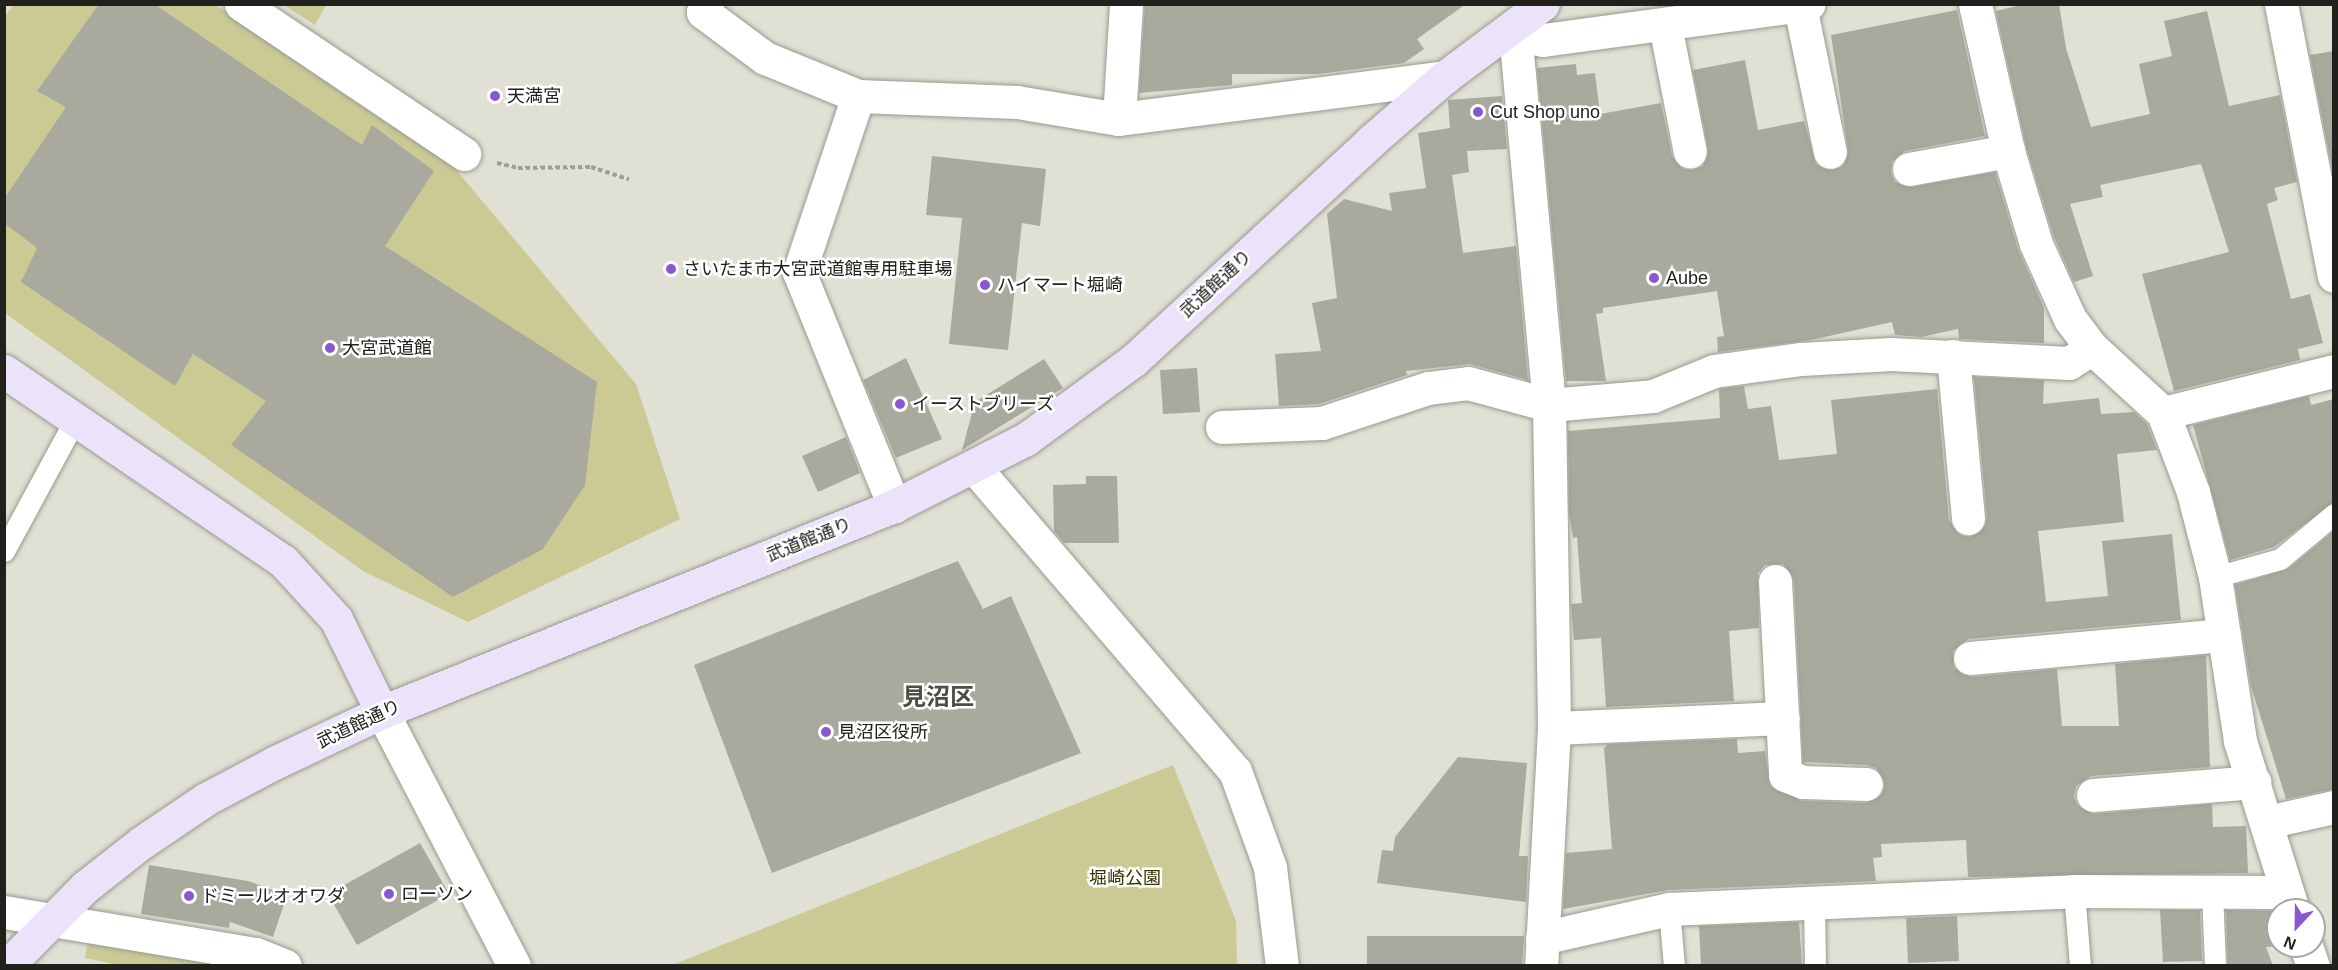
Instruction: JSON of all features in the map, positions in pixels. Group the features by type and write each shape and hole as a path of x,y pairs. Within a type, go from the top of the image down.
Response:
{"street":[{"path":"240,4 464,154"},
{"path":"707,4 702,12 765,58 858,96 1017,102 1119,119 1445,77"},
{"path":"1119,119 1126,4"},
{"path":"1975,4 2008,151 2036,244 2070,319 2092,348 2163,413 2193,492 2215,577 2240,741 2289,898"},
{"path":"2281,4 2334,276"},
{"path":"1529,21 1543,40 1804,5 1830,152"},
{"path":"1529,21 1517,53 1549,405 1554,729 1541,952 1669,909 2074,891 2212,891 2267,898"},
{"name":"武道館通り","path":"7,966 94,880 206,799 382,712 894,506 975,468 1084,400 1134,360 1445,77 1529,21"},
{"path":"1665,25 1690,152"},
{"path":"858,96 799,272 894,506"},
{"path":"1909,169 2008,151"},
{"path":"1222,427 1322,423 1428,388 1468,383 1549,405 1653,396 1714,371 1801,358 1953,356 2069,363 2092,348"},
{"path":"1953,356 1968,518"},
{"path":"4,371 283,561 316,592 336,619 514,966"},
{"path":"2163,413 2334,371"},
{"path":"975,468 1235,771 1270,867 1282,966"},
{"path":"1775,581 1785,775 1803,782 1866,784"},
{"path":"1970,658 2224,635"},
{"path":"1554,729 1783,718"},
{"path":"2093,795 2254,782"},
{"path":"2266,822 2334,807"},
{"path":"4,912 256,954 285,966"}],"lane":[{"path":"4,551 76,418"},
{"path":"2215,577 2280,558 2334,514"},
{"path":"2074,891 2080,966"},
{"path":"2212,891 2215,966"},
{"path":"1814,903 1815,966"},
{"path":"1669,909 1674,966"}],"path":[{"path":"464,154 518,168 591,167 629,179"}],"green space":[{"name":"大宮武道館","path":"13,5 216,5 452,165 636,384 680,519 468,622 363,571 5,313 5,16"},
{"path":"284,5 326,5 315,25"},
{"name":"堀崎公園","path":"1173,765 1236,921 1237,965 672,965"},
{"path":"89,937 242,965 123,966 85,958"}],"building":[{"name":"大宮武道館","path":"99,4 154,4 362,145 372,125 434,171 385,246 597,382 585,485 543,549 453,597 231,445 266,401 193,354 175,386 21,282 37,248 4,223 4,199 66,107 37,91"},
{"path":"1145,4 1466,4 1417,39 1424,49 1404,63 1318,74 1232,74 1232,85 1139,93"},
{"path":"2025,4 2059,4 2066,48 2091,127 2150,114 2139,64 2172,56 2164,21 2207,11 2229,106 2280,95 2297,182 2274,188 2278,200 2267,204 2291,299 2310,294 2323,343 2298,349 2300,360 2174,391 2142,274 2229,252 2201,164 2100,185 2103,197 2070,204 2093,276 2074,282 2054,237 2026,146 1996,11"},
{"path":"1957,10 1985,136 1905,151 1892,162 1891,173 1895,182 1912,187 1995,172 2018,249 2044,308 2044,343 1959,339 1958,329 1921,337 1895,335 1892,322 1811,340 1718,352 1717,337 1724,336 1717,291 1603,308 1603,313 1596,314 1606,381 1566,381 1537,68 1576,64 1577,75 1595,73 1600,114 1661,103 1672,156 1683,169 1693,170 1703,166 1708,149 1693,70 1745,60 1758,130 1804,121 1816,164 1833,170 1843,166 1848,149 1831,35"},
{"path":"2334,51 2334,173 2333,173 2310,55"},
{"path":"1502,96 1507,149 1467,151 1469,172 1452,175 1463,253 1516,246 1528,380 1470,364 1406,371 1407,375 1319,404 1279,406 1275,354 1321,351 1312,303 1337,298 1327,214 1344,199 1392,211 1389,193 1426,188 1418,133 1450,128 1448,100"},
{"name":"ハイマート堀崎","path":"932,156 1046,169 1040,226 1022,223 1008,350 949,344 962,218 926,215"},
{"name":"イーストブリーズ","path":"906,358 942,439 896,458 863,380"},
{"path":"1044,359 1063,388 962,450 975,402"},
{"path":"1197,368 1200,412 1163,414 1160,370"},
{"path":"1974,377 2044,380 2043,404 2099,398 2101,414 2134,412 2147,424 2157,450 2117,454 2124,522 2038,531 2046,602 2108,596 2102,541 2172,534 2181,620 1968,639 1953,651 1954,668 1972,677 2057,669 2062,726 2119,726 2115,664 2206,655 2210,767 2091,776 2076,786 2074,797 2078,806 2094,814 2212,804 2213,827 2246,826 2248,873 1968,877 1966,840 1881,844 1882,857 1873,858 1876,881 1668,890 1563,909 1566,853 1612,849 1604,748 1608,744 1737,739 1738,753 1765,751 1770,786 1802,801 1866,803 1882,794 1885,784 1876,768 1867,765 1803,762 1794,580 1783,564 1765,565 1758,573 1759,628 1729,631 1734,701 1606,707 1601,638 1574,640 1571,604 1582,603 1577,537 1573,538 1569,513 1568,431 1720,418 1719,389 1744,386 1748,409 1771,406 1779,460 1837,454 1831,400 1937,389 1949,520 1960,535 1970,537 1985,526 1987,516"},
{"path":"2309,396 2311,405 2334,399 2334,502 2274,547 2230,560 2193,425"},
{"path":"846,437 860,473 818,492 802,456"},
{"path":"1086,476 1117,476 1119,543 1064,543 1054,531 1053,485 1086,484"},
{"path":"2334,531 2334,789 2286,799 2251,686 2235,585 2288,569"},
{"path":"958,561 983,609 1011,596 1081,753 772,873 694,665"},
{"path":"1458,757 1527,763 1519,856 1528,856 1526,902 1377,883 1382,850 1393,851 1395,837"},
{"name":"ローソン","path":"420,843 449,894 357,945 328,894"},
{"name":"ドミールオオワダ","path":"149,865 248,881 287,895 273,937 230,922 229,928 141,914"},
{"path":"2160,910 2200,910 2202,961 2163,962"},
{"path":"2226,910 2266,911 2266,958 2270,958 2273,966 2228,966"},
{"path":"1957,916 1959,961 1908,963 1906,918"},
{"path":"1799,922 1802,966 1701,966 1699,926"},
{"path":"1367,936 1524,936 1522,966 1367,966"}],"place":[{"name":"天満宮","path":"495,96"},
{"name":"Cut Shop uno","path":"1478,112"},
{"name":"さいたま市大宮武道館専用駐車場","path":"671,269"},
{"name":"Aube","path":"1654,278"},
{"name":"ハイマート堀崎","path":"985,285"},
{"name":"大宮武道館","path":"330,348"},
{"name":"イーストブリーズ","path":"900,404"},
{"name":"見沼区役所","path":"826,732"},
{"name":"ローソン","path":"389,894"},
{"name":"ドミールオオワダ","path":"189,896"}],"district":[{"name":"見沼区","path":"938,697"}]}
